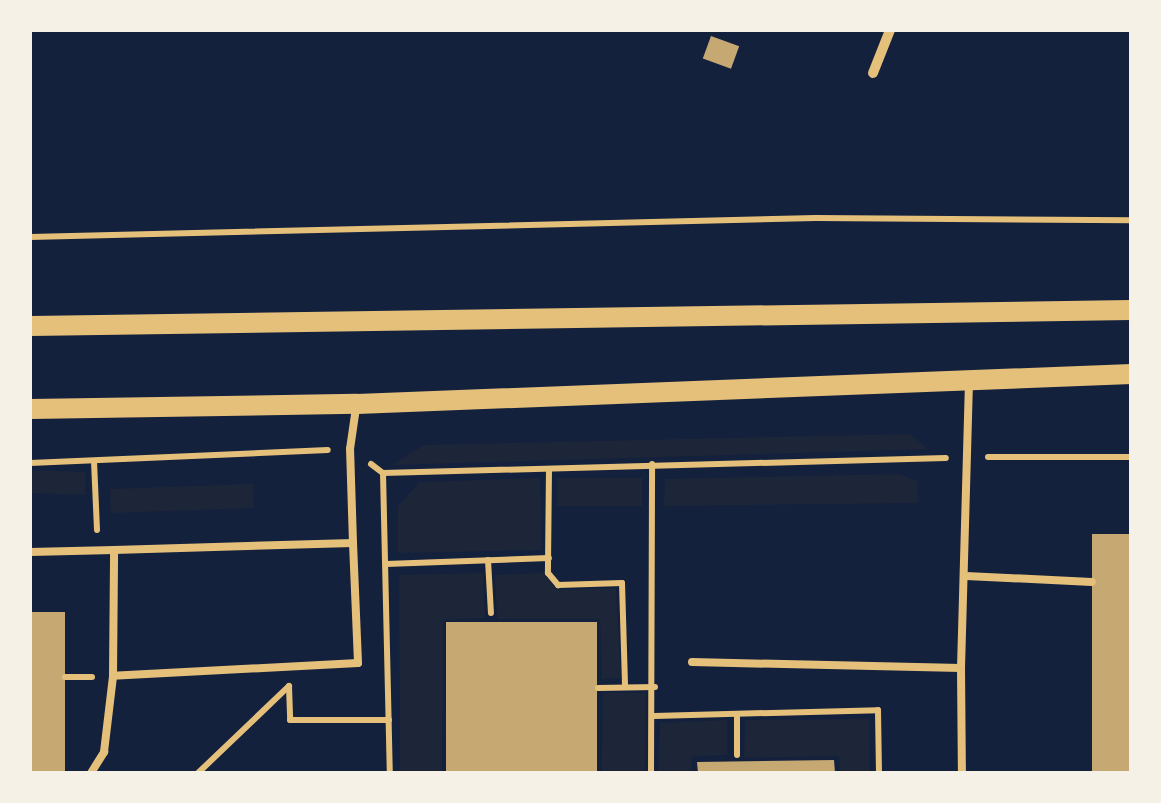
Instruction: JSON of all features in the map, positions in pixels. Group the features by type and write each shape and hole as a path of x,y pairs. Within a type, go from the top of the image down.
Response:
{"main road":[{"path":"30,326 1131,310"},
{"path":"30,408 357,404 969,376 1131,374"}],"street":[{"path":"873,73 890,30"}],"lane":[{"path":"962,773 969,376"},
{"path":"113,676 358,663 350,449 357,404"},
{"path":"30,552 353,543"},
{"path":"91,773 104,752 113,676 114,550"},
{"path":"966,576 1092,582"},
{"path":"692,662 961,668"}],"path":[{"path":"30,237 816,218 1131,220"},
{"path":"30,463 350,449 383,473 652,464 1131,457"},
{"path":"651,773 656,687 652,464"},
{"path":"549,468 548,573 558,585 622,583 625,687"},
{"path":"383,473 390,773"},
{"path":"386,564 549,558"},
{"path":"488,560 491,613"},
{"path":"65,678 84,677"},
{"path":"198,773 288,686 290,720 389,720"},
{"path":"598,688 656,687"},
{"path":"654,716 878,710 879,773"},
{"path":"737,714 737,755"}],"shaded area":[{"path":"910,434 928,449 392,465 424,445"},
{"path":"30,470 86,472 85,495 30,493"},
{"path":"899,474 917,481 918,503 664,506 665,479"},
{"path":"540,478 542,550 398,553 398,506 420,482"},
{"path":"557,478 642,478 642,506 557,506"},
{"path":"253,484 254,508 111,513 110,489"},
{"path":"483,573 485,618 443,620 442,773 400,773 399,575"},
{"path":"543,573 557,590 616,588 621,678 602,679 600,619 497,619 495,575"},
{"path":"603,692 646,693 645,773 602,772"},
{"path":"869,719 870,773 840,773 839,756 744,758 745,720"},
{"path":"727,720 727,755 692,756 691,773 658,773 660,723"}],"building":[{"path":"711,36 739,46 731,69 703,59"},
{"path":"1092,534 1131,534 1131,773 1092,773"},
{"path":"30,612 65,612 65,773 30,773"},
{"path":"446,622 597,622 597,773 446,773"},
{"path":"834,760 835,773 698,773 697,762"}]}
